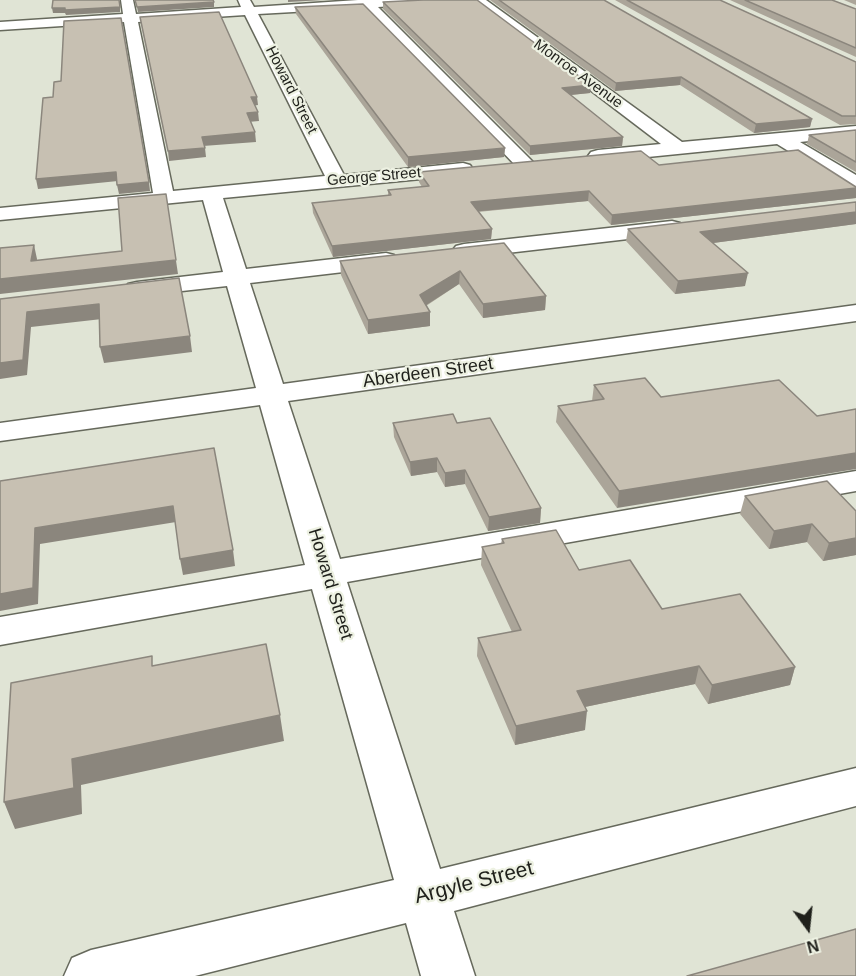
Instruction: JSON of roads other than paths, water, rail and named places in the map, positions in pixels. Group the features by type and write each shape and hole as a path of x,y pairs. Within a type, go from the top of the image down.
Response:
{"street":[{"path":"128,0 164,197"},
{"path":"0,26 131,18 247,5 426,0"},
{"name":"Monroe Avenue","path":"478,0 678,148"},
{"path":"366,2 524,163"},
{"name":"Howard Street","path":"247,5 337,181"},
{"path":"815,122 836,133"},
{"path":"583,157 856,131"},
{"path":"782,139 856,184"},
{"path":"501,165 548,160"},
{"name":"George Street","path":"0,214 477,167"},
{"name":"Howard Street","path":"211,193 448,976"},
{"path":"439,254 689,226"},
{"path":"118,291 403,258"},
{"name":"Aberdeen Street","path":"0,432 856,314"},
{"path":"0,631 856,481"},
{"name":"Argyle Street","path":"91,976 424,896 856,787"}]}
